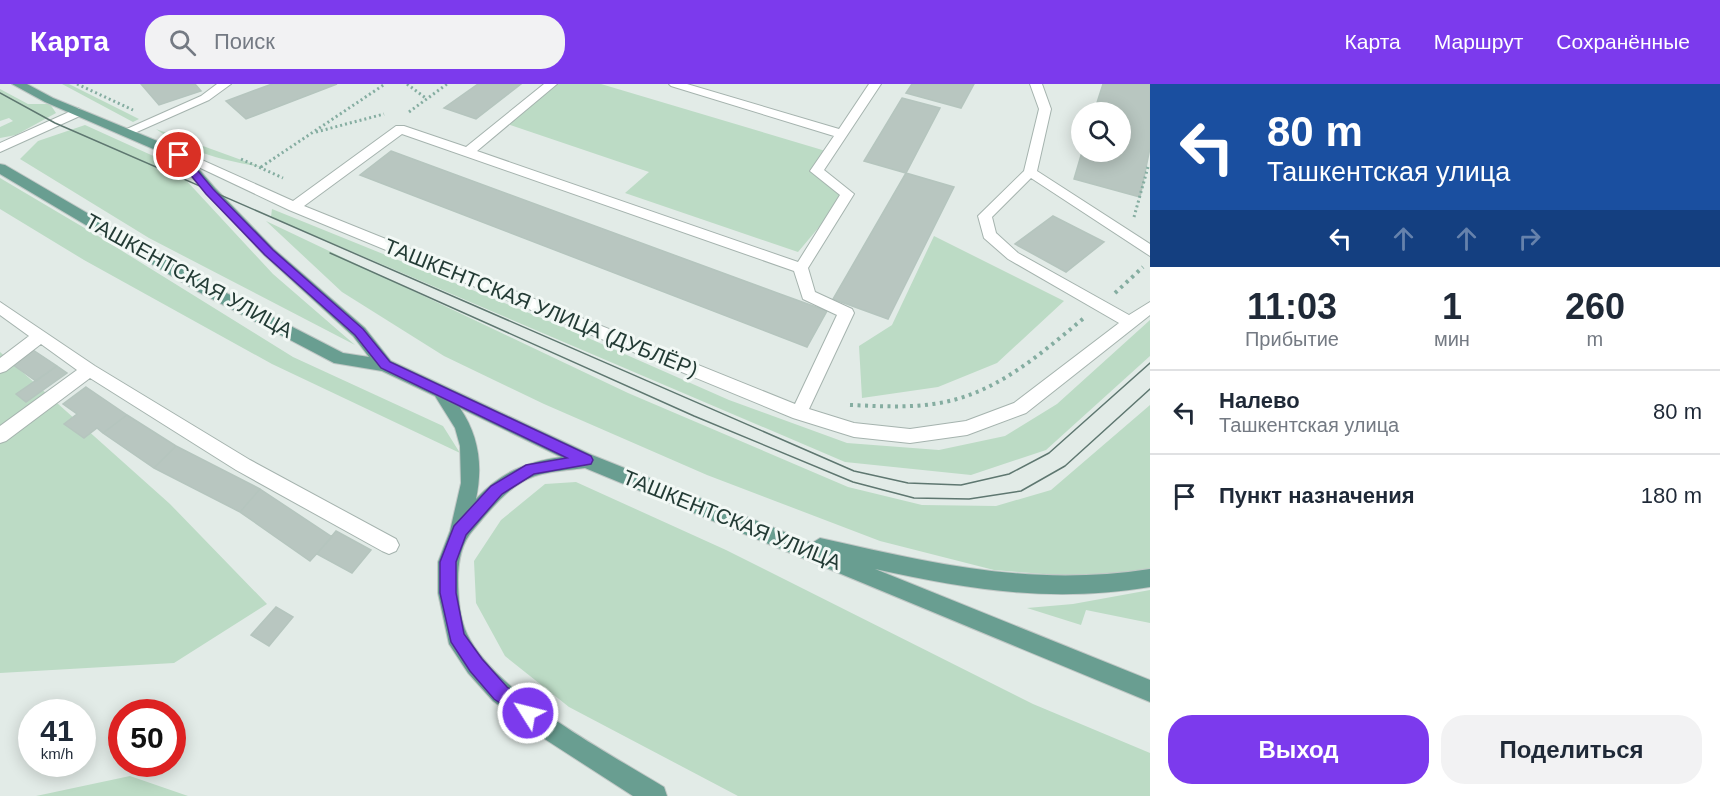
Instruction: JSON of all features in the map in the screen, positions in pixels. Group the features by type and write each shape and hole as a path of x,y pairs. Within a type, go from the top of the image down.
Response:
{"main road":[{"name":"ТАШКЕНТСКАЯ УЛИЦА","path":"18,84 179,155 269,252 359,332 385,365"},
{"name":"ТАШКЕНТСКАЯ УЛИЦА","path":"0,168 202,287 340,359 385,365 586,460 1150,692"},
{"path":"441,392 463,427 469,446 471,483 460,531 448,562 448,593 457,637 476,665 501,693 548,728 655,796"},
{"path":"460,531 496,490 531,469 586,460"},
{"path":"765,534 911,568 1017,584 1089,586 1150,579"}],"street":[{"path":"126,132 205,98 225,84"},
{"path":"468,152 552,84"},
{"path":"675,84 842,134"},
{"path":"799,413 846,313 808,296 801,268 847,194 817,171 875,84"},
{"path":"1036,84 1045,109 1030,172 985,216 989,236 1013,256 1131,323"},
{"path":"0,148 78,112"},
{"path":"294,207 400,129 801,268"},
{"name":"ТАШКЕНТСКАЯ УЛИЦА (ДУБЛЁР)","path":"179,155 294,207 799,413 854,430 910,436 967,428 1020,408 1150,307"},
{"path":"1030,172 1150,251"},
{"path":"0,307 89,370 253,471 389,545"},
{"path":"0,367 41,335"},
{"path":"0,436 89,370"}],"path":[{"path":"77,84 154,118"},
{"path":"261,167 385,84"},
{"path":"407,84 427,99"},
{"path":"402,110 417,106"},
{"path":"312,134 391,113"},
{"path":"239,158 307,189 307,198"},
{"path":"1134,218 1148,167"},
{"path":"846,404 902,407 936,404 982,391 1025,366 1100,305 1150,260"}],"green space":[{"path":"62,84 69,84 139,119 133,122"},
{"path":"551,84 601,84 829,152 817,171 847,194 798,252 625,193 649,172 504,123"},
{"path":"0,89 28,104 50,104 56,113 16,135 0,138 0,127 13,121 9,118 0,121"},
{"path":"85,125 171,164 273,274 355,345 149,238 20,159 38,141"},
{"path":"156,129 261,167 206,154 180,144"},
{"path":"0,178 293,357 443,426 460,453 272,364 84,260 0,209"},
{"path":"272,209 561,326 729,400 847,443 939,450 1005,436 1057,404 1150,320 1150,356 1046,450 971,475 845,462 271,217"},
{"path":"266,221 628,393 848,487 922,505 996,506 1051,490 1150,405 1150,575 1103,579 994,570 880,541 707,475 544,404 444,356 342,292"},
{"path":"934,236 1064,301 997,363 938,387 862,398 859,346 892,325"},
{"path":"0,352 170,504 267,604 174,663 0,673"},
{"path":"576,482 726,550 1033,704 1150,753 1150,796 738,796 569,707 505,656 476,603 474,561 501,520 545,484"},
{"path":"1150,590 1150,623 1086,610 1081,625 1027,608 1073,604"},
{"path":"133,777 188,796 36,796"}],"building":[{"path":"141,84 195,84 201,91 159,105"},
{"path":"272,84 337,84 246,119 226,101"},
{"path":"478,84 521,84 476,119 444,108"},
{"path":"912,84 974,84 961,108 906,93"},
{"path":"1103,84 1150,84 1150,148 1140,197 1074,179 1079,162 1131,162 1131,102 1097,102"},
{"path":"902,98 940,108 906,173 864,161"},
{"path":"391,151 827,311 807,347 360,175"},
{"path":"906,173 954,187 888,319 833,299"},
{"path":"1053,216 1104,242 1066,272 1015,244"},
{"path":"33,350 57,366 36,381 12,364"},
{"path":"57,366 67,373 26,402 16,394"},
{"path":"86,387 127,415 103,433 97,428 84,438 64,424 77,414 63,404"},
{"path":"127,415 176,446 154,468 103,433"},
{"path":"176,446 260,489 240,512 154,468"},
{"path":"260,489 332,537 310,561 240,512"},
{"path":"336,531 371,550 352,573 317,554"},
{"path":"276,607 293,617 269,646 251,635"}],"tram line":[{"path":"0,93 55,123 854,471 908,483 961,485 1009,474 1049,453 1150,363"},
{"path":"330,253 694,416 853,482 914,498 969,499 1021,491 1065,466 1150,389"}],"route":[{"path":"179,155 269,252 359,332 385,365 586,460 531,469 496,490 460,531 448,562 448,593 457,637 476,665 501,693 528,713"}]}
